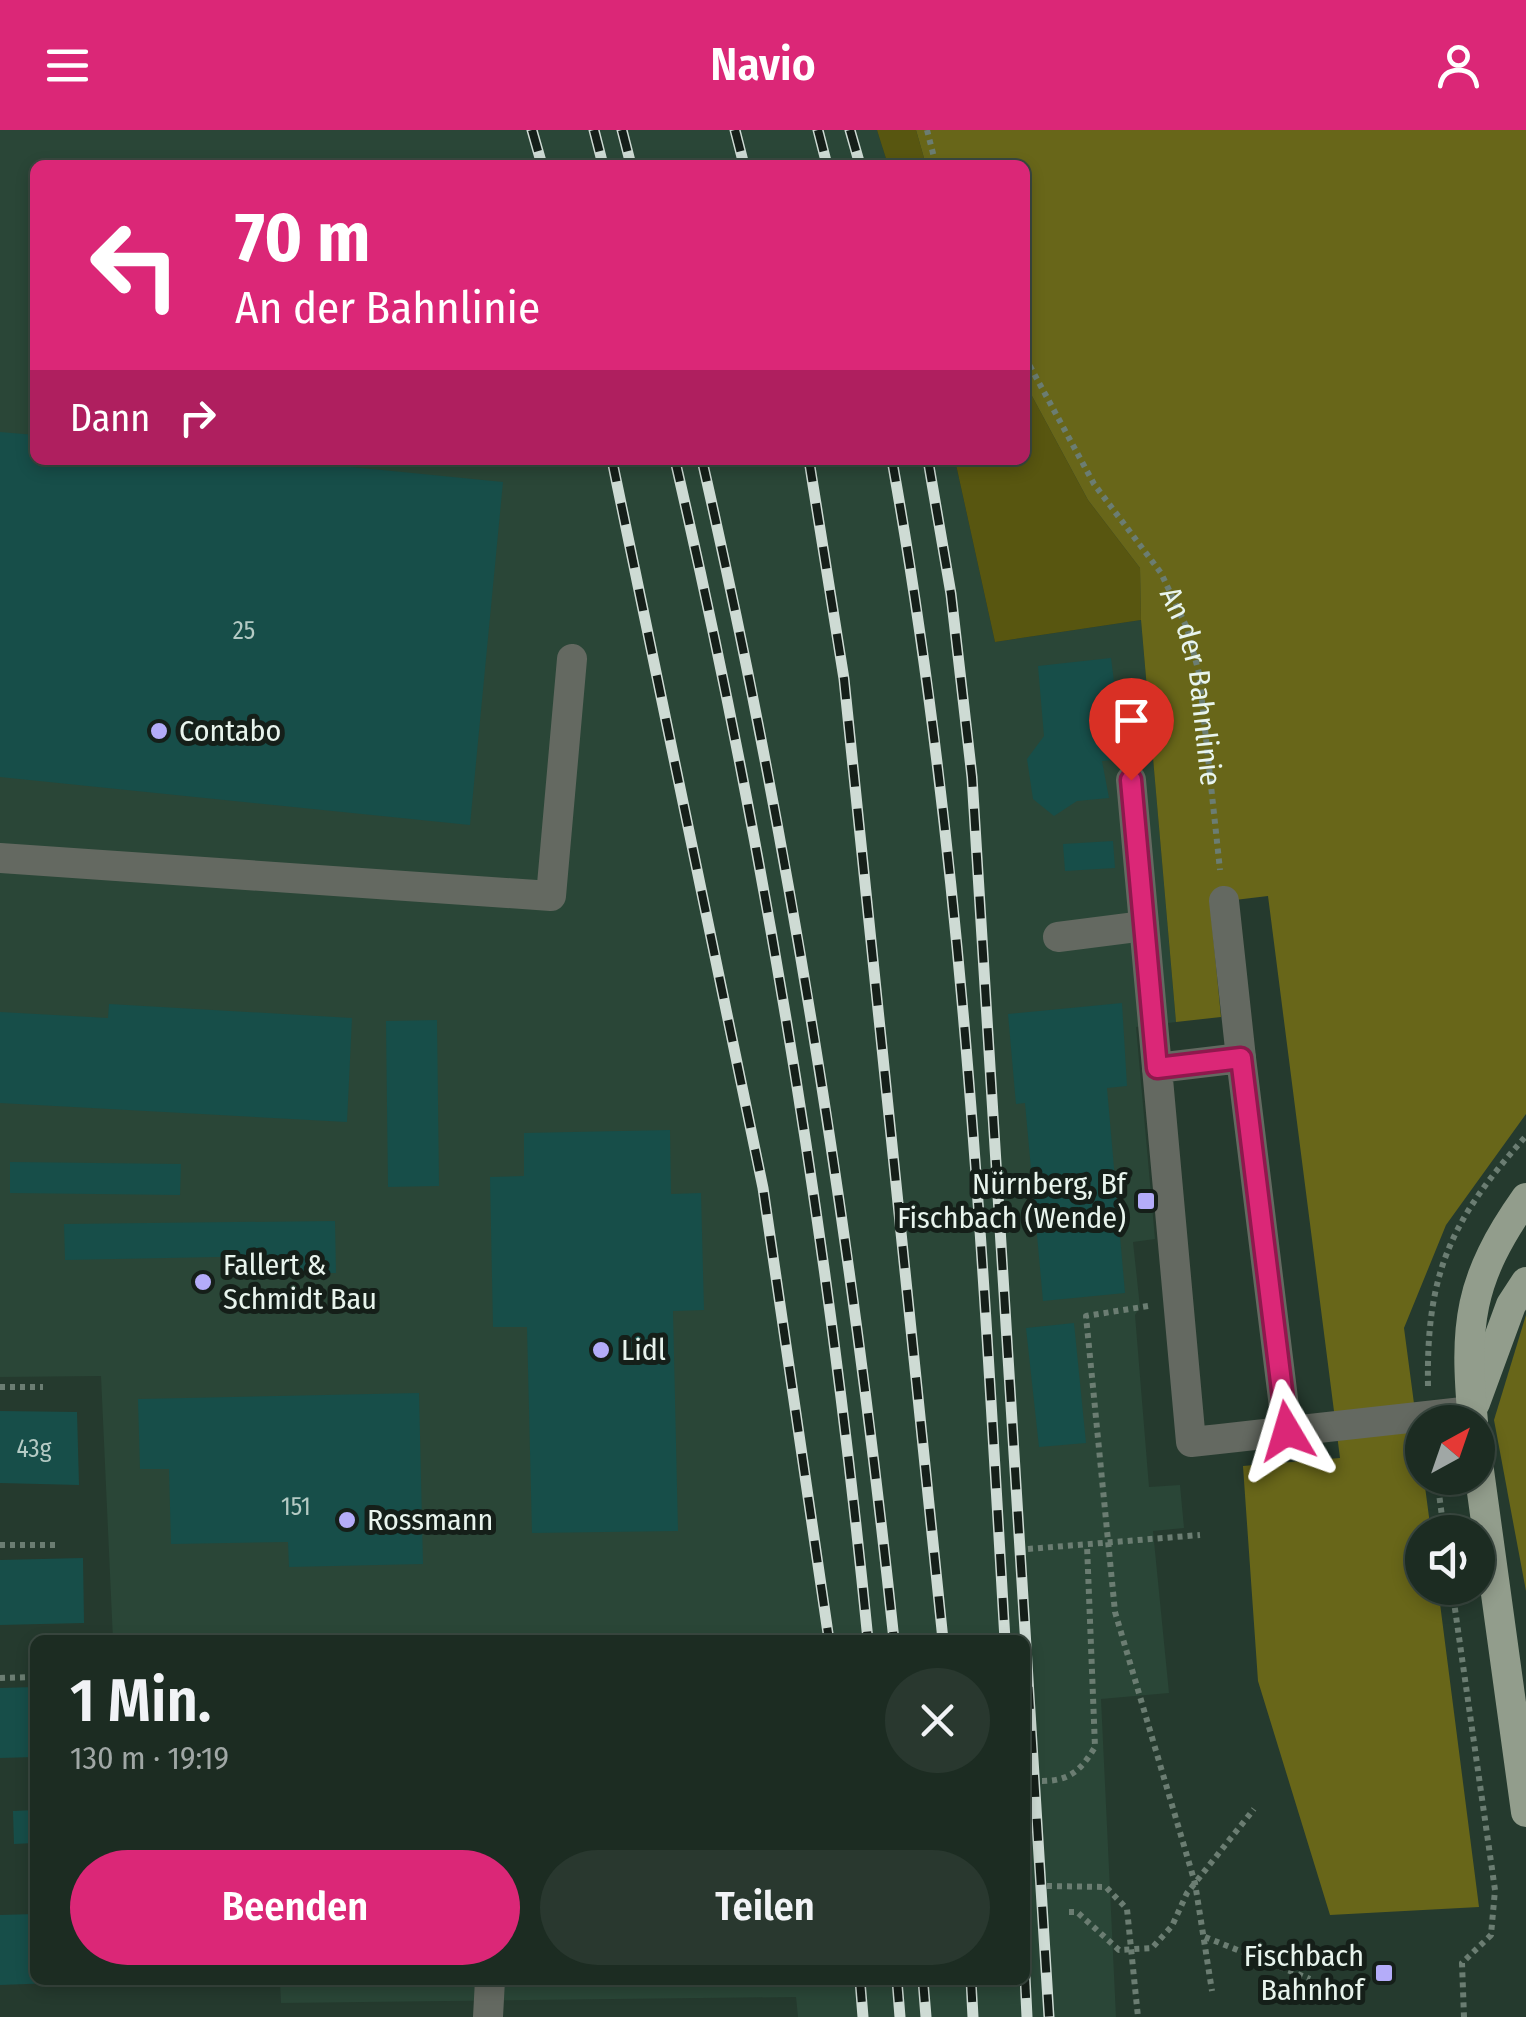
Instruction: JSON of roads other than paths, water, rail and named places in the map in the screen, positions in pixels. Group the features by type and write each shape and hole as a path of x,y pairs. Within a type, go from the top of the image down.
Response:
{"main road":[{"path":"1472,1405 1466,1354 1476,1293 1488,1256 1526,1198"},
{"path":"1477,1405 1511,1305 1526,1282"},
{"path":"1482,1495 1526,1812"}],"lane":[{"path":"0,858 551,896 572,658"},
{"path":"1131,780 1191,1442 1405,1422"},
{"path":"1224,901 1287,1431"},
{"path":"1058,937 1144,926"},
{"path":"1157,1068 1241,1058"},
{"path":"488,2017 490,1985"}],"railway":[{"path":"532,130 541,160"},
{"path":"594,130 602,160"},
{"path":"622,130 630,160"},
{"path":"735,130 743,160"},
{"path":"818,130 826,160"},
{"path":"850,130 859,160"},
{"path":"613,465 763,1188 828,1635"},
{"path":"676,465 738,752 791,1047 834,1343 867,1635"},
{"path":"703,465 764,753 816,1047 859,1343 893,1635"},
{"path":"810,465 844,679 942,1635"},
{"path":"893,465 936,753 952,900 978,1196 1005,1635"},
{"path":"929,465 951,594 972,777 1025,1635"},
{"path":"1030,1711 1049,2017"},
{"path":"860,1985 863,2017"},
{"path":"897,1985 900,2017"},
{"path":"923,1985 926,2017"},
{"path":"971,1985 973,2017"},
{"path":"1025,1985 1027,2017"}],"place":[{"name":"Contabo","path":"159,731"},
{"name":"Nürnberg, Bf Fischbach (Wende)","path":"1146,1201"},
{"name":"Fallert & Schmidt Bau","path":"203,1282"},
{"name":"Lidl","path":"601,1350"},
{"name":"Rossmann","path":"347,1520"},
{"name":"Fischbach Bahnhof","path":"1384,1973"}]}
